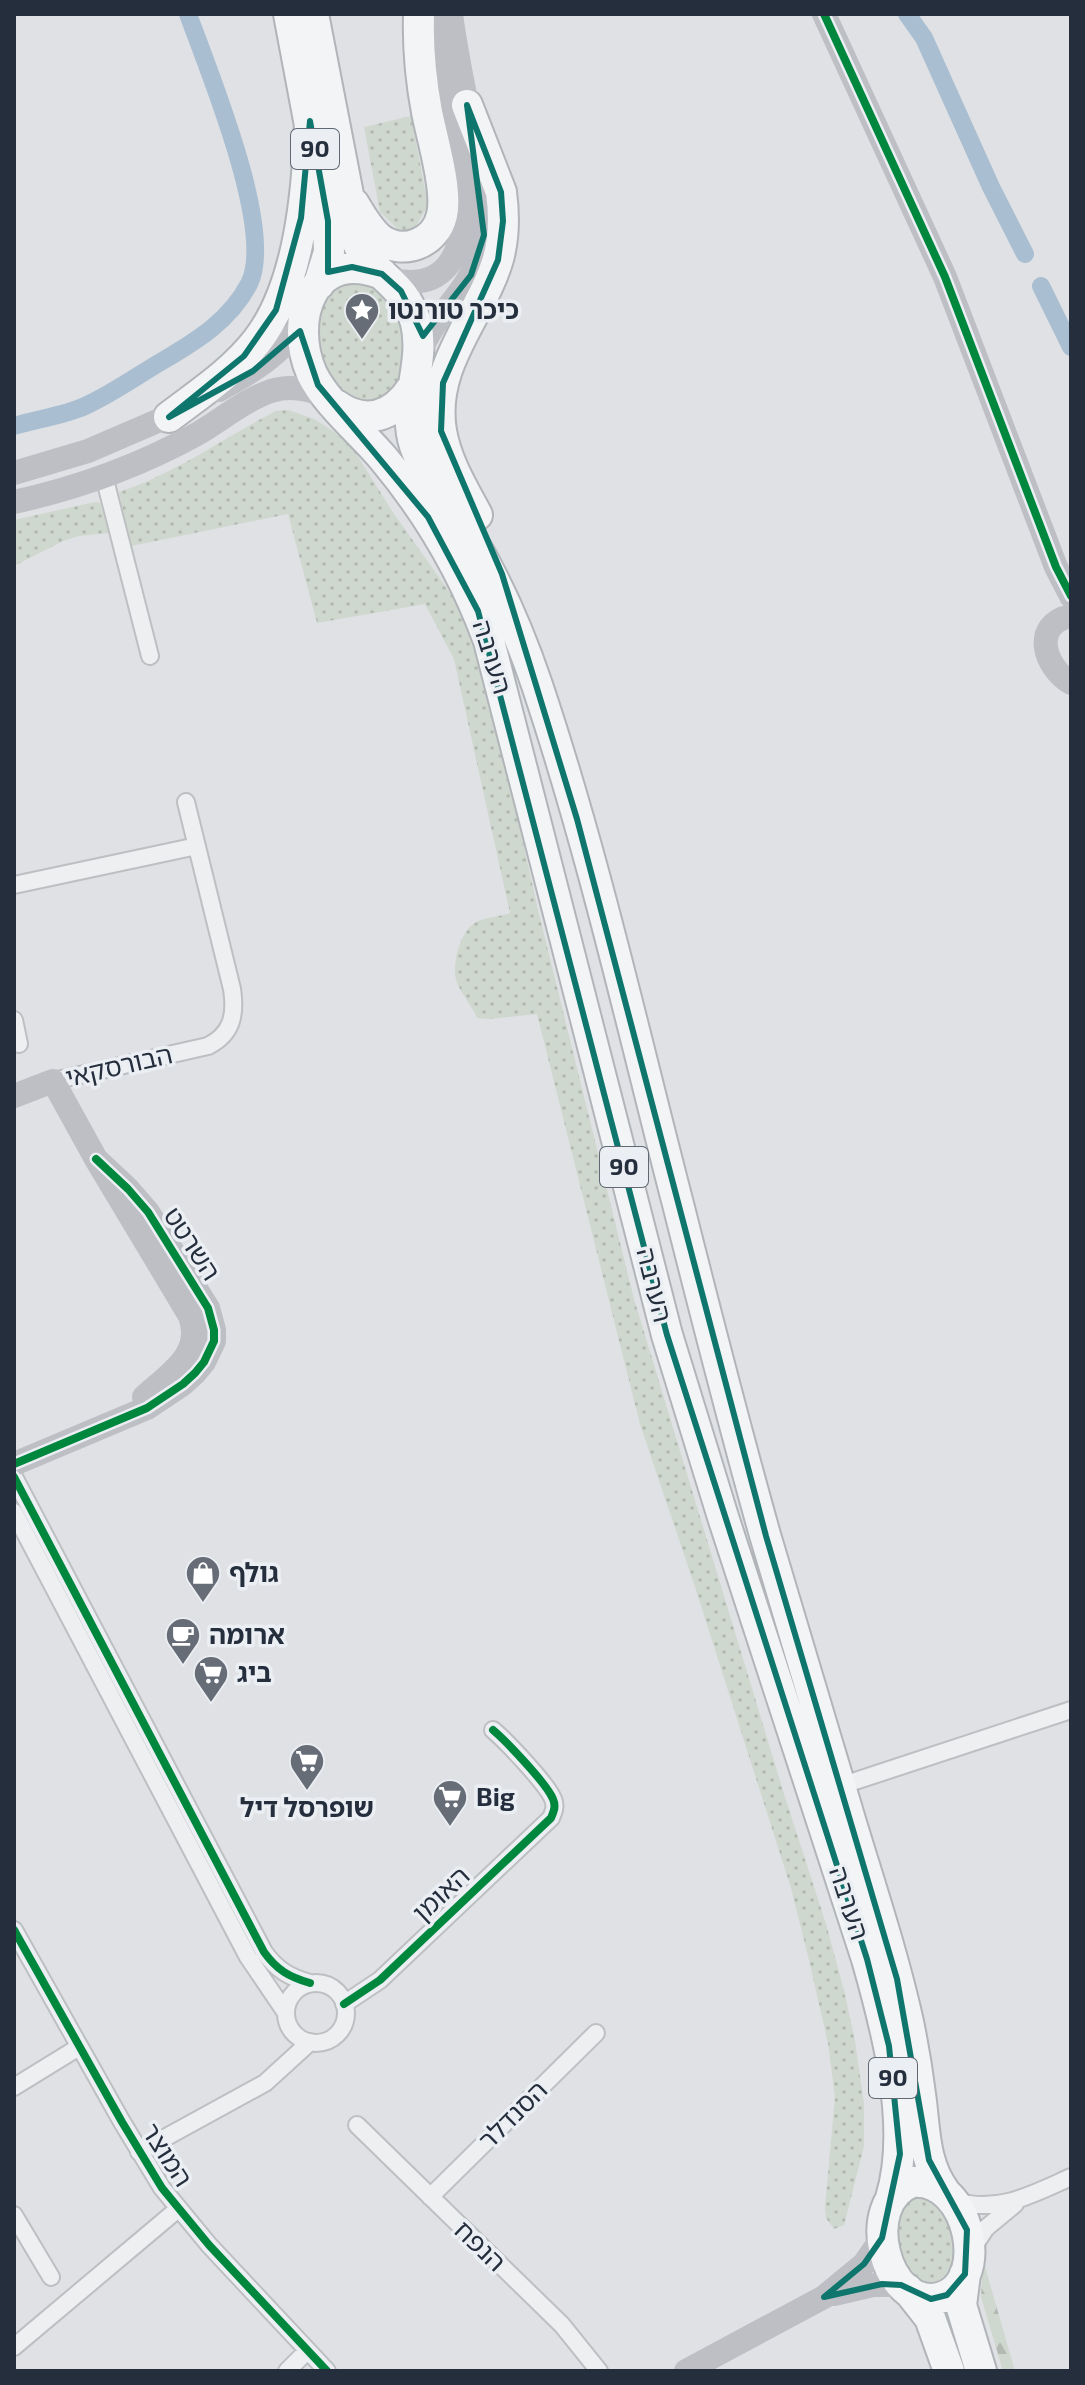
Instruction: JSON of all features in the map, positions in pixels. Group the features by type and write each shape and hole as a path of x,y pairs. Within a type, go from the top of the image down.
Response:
{"highway":[{"name":"90","path":"289,14 329,235 329,252 319,284 306,304 303,322"},
{"name":"הערבה","path":"313,14 357,241 369,263 401,291 412,312 419,339 410,419 417,451 498,589 520,638 545,711 608,928 770,1551 903,2000 918,2076 929,2160 937,2180 949,2196"},
{"path":"345,182 359,212 381,240 406,247 419,244 439,227 443,211 442,192 423,88 419,14"},
{"path":"467,105 501,192 503,221 498,260 466,325 443,383 441,431 458,480 491,546 520,638"},
{"path":"169,417 244,356 276,310 301,218 310,121"},
{"path":"319,284 337,270 352,267 367,268 385,276"},
{"name":"הערבה","path":"303,322 309,364 330,400 384,459 442,538 467,584 489,641 667,1335 879,2000 889,2046 898,2121 899,2161 891,2198"},
{"path":"330,400 352,414 374,416 395,409 412,388"},
{"path":"891,2198 912,2182 929,2183 949,2196"},
{"name":"90","path":"949,2196 967,2230 967,2264 961,2305 981,2371"},
{"name":"90","path":"882,2238 884,2216 891,2198"},
{"path":"882,2238 888,2262 930,2318 949,2371"},
{"path":"904,2286 922,2298 939,2298 954,2290 967,2264"}],"street":[{"path":"385,276 407,284 435,276 455,253 462,230 462,204 429,14"},
{"path":"419,355 435,322 471,275 482,249 484,235 483,192 451,14"},
{"path":"824,14 945,277 1053,559 1071,596"},
{"path":"14,473 88,451 169,417 262,365 284,346 303,322"},
{"path":"14,502 54,493 160,453 274,390 300,389 330,400"},
{"path":"104,476 150,656"},
{"path":"1053,559 1056,601 1046,641 1047,655 1053,668 1069,683"},
{"path":"1050,629 1059,620 1071,616"},
{"path":"14,885 197,846 186,802"},
{"name":"הבורסקאי","path":"14,1096 53,1081 208,1046 223,1036 232,1021 234,1001 197,846"},
{"path":"14,1020 19,1044"},
{"name":"השרטט","path":"14,1464 147,1408 183,1384 210,1351 214,1330 208,1308 148,1212 96,1159 53,1081"},
{"path":"14,1477 264,1952 287,1976 322,1983 341,1996 345,2018 337,2034 327,2040 310,2042 295,2034 288,2024 288,2001 295,1992 310,1983"},
{"path":"14,1512 248,1957 286,2013"},
{"path":"840,1786 1071,1710"},
{"name":"האומן","path":"344,2004 380,1980 551,1818 554,1804 546,1788 493,1730"},
{"name":"המוצר","path":"14,1930 139,2152 178,2209 327,2371"},
{"name":"הסנדלר","path":"430,2197 596,2033"},
{"path":"139,2152 265,2083 310,2042"},
{"path":"14,2087 79,2047"},
{"name":"הנפח","path":"357,2125 562,2325 599,2371"},
{"path":"949,2196 985,2206 1019,2200 1071,2177"},
{"path":"967,2264 986,2228 1019,2200"},
{"path":"14,2347 178,2209"},
{"path":"14,2215 51,2277"},
{"path":"686,2371 824,2297 864,2264 882,2238"},
{"path":"824,2297 864,2286 904,2286"},
{"path":"287,2371 307,2351"}],"highlighted area":[{"path":"467,105 501,192 503,221 498,260 443,383 441,431 502,574 577,819 766,1536 897,1979 929,2160 967,2230 965,2274 947,2295 931,2299 901,2285 882,2284 824,2297 864,2264 882,2238 900,2154 889,2046 867,1959 667,1335 478,611 428,517 318,385 300,331 253,371 169,417 244,356 276,310 301,218 310,121 328,221 328,272 352,267 382,274 401,291 423,336 471,275 484,235"}],"green space":[{"path":"411,116 428,205 416,226 408,232 399,230 380,212 364,127"},
{"path":"352,273 396,295 411,370 373,410 324,382 313,305"},
{"path":"288,410 314,419 354,450 392,511 465,614 482,660 539,914 634,1299 844,1990 864,2104 864,2146 844,2225 834,2229 826,2218 825,2208 835,2097 828,2043 808,1956 791,1888 640,1424 537,1014 477,1018 456,978 457,953 468,929 481,920 510,913 454,659 425,604 317,623 288,514 131,546 119,492 179,466 276,411"},
{"path":"100,503 109,533 63,541 14,566 14,520"},
{"path":"908,2193 940,2199 960,2253 943,2288 912,2282 891,2237"},
{"path":"983,2260 1015,2371 1003,2371 981,2297"}],"waterway":[{"path":"14,426 77,409 115,390 212,328 223,319 249,284 255,259 254,227 247,190 223,110 188,14"},
{"path":"907,14 924,38 991,187 1025,254"},
{"path":"1041,286 1071,347"}],"cycle path":[{"path":"824,14 945,277 1056,567 1071,596"},
{"path":"14,1464 147,1408 195,1373 214,1341 208,1308 148,1212 96,1159"},
{"path":"14,1477 264,1952 284,1972 310,1983"},
{"path":"344,2004 380,1980 551,1818 554,1804 549,1792 493,1730"},
{"path":"14,1930 162,2188 209,2245 327,2371"}],"place":[{"name":"כיכר טורנטו","path":"362,341"},
{"name":"גולף","path":"203,1604"},
{"name":"ארומה","path":"183,1666"},
{"name":"ביג","path":"211,1704"},
{"name":"שופרסל דיל","path":"307,1792"},
{"name":"Big","path":"450,1828"}]}
